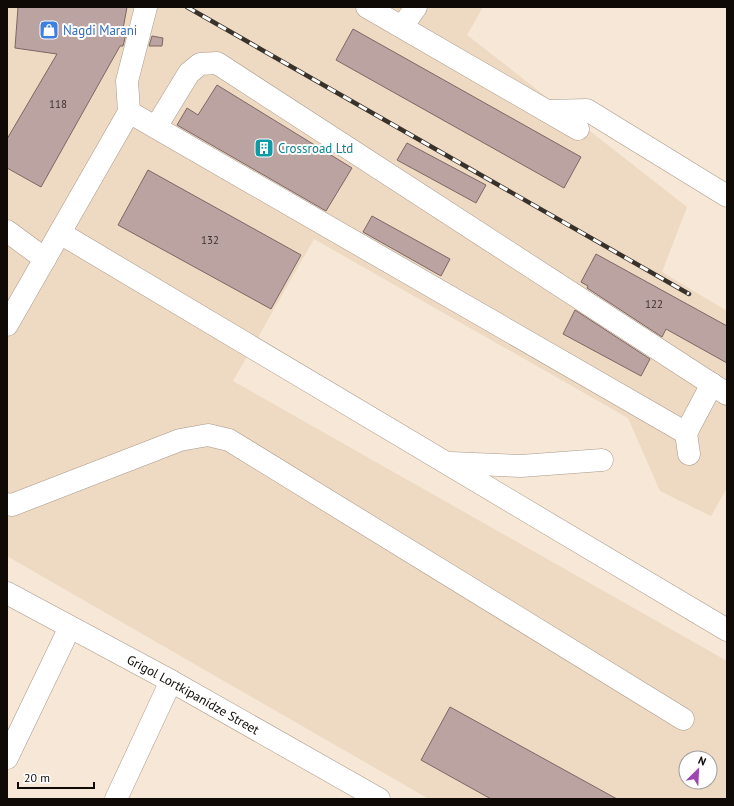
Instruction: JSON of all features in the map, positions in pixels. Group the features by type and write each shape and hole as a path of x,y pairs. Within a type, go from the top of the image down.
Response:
{"street":[{"path":"7,325 130,112 127,81 146,7"},
{"path":"367,7 578,129"},
{"path":"402,27 416,7"},
{"path":"130,112 156,128 688,443 720,389 218,63 200,64 189,73 156,128"},
{"path":"546,111 587,110 727,196"},
{"path":"7,231 45,259"},
{"path":"60,233 727,630"},
{"path":"7,504 12,505 180,440 208,435 229,440 683,720"},
{"path":"447,463 521,466 602,460"},
{"name":"Grigol Lortkipanidze Street","path":"7,593 172,681 379,799"},
{"path":"7,758 70,627"},
{"path":"116,799 172,681"}],"shaded area":[{"path":"7,7 483,7 467,35 687,207 662,272 727,311 727,488 711,516 660,491 628,418 314,239 233,381 727,661 727,799 429,799 7,556"}],"building":[{"path":"18,7 127,7 123,29 127,30 123,46 120,46 41,187 7,168 7,139 57,54 15,48"},
{"path":"353,29 581,157 564,188 336,60"},
{"path":"152,36 163,38 162,46 149,46"},
{"name":"Crossroad Ltd","path":"217,85 352,168 326,211 177,125 187,108 198,115"},
{"path":"407,143 486,185 476,203 397,160"},
{"path":"148,170 301,255 271,309 118,225"},
{"path":"372,216 450,259 441,276 363,232"},
{"path":"596,254 727,326 727,363 666,329 662,337 587,288 588,286 581,282"},
{"path":"575,310 650,359 641,376 563,334"},
{"path":"450,707 617,799 491,799 421,760"}],"railway":[{"path":"187,7 689,294"}],"place":[{"name":"Nagdi Marani","path":"49,30"},
{"name":"Crossroad Ltd","path":"264,148"}]}
